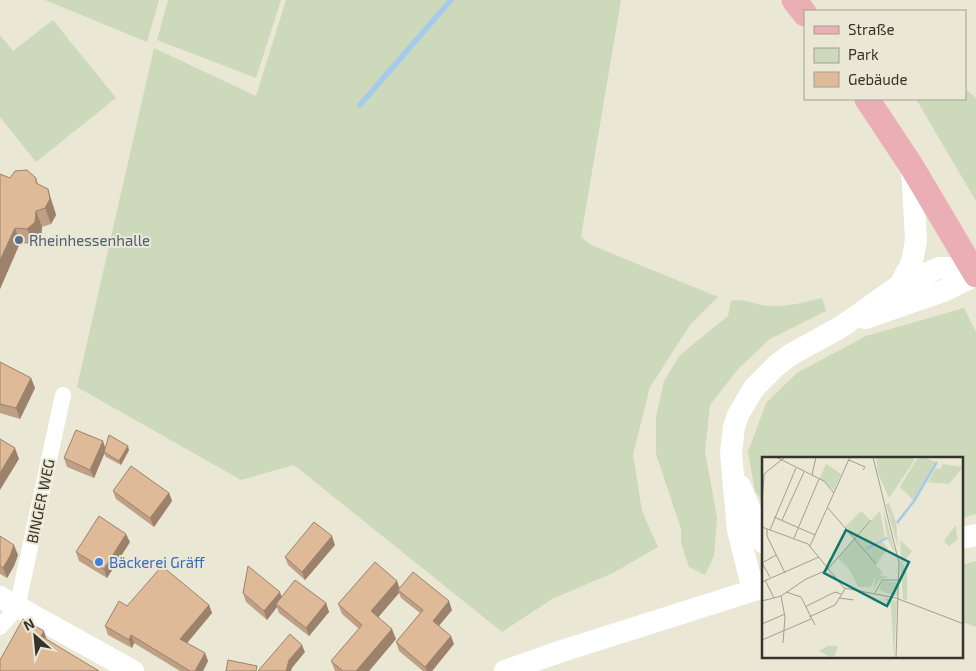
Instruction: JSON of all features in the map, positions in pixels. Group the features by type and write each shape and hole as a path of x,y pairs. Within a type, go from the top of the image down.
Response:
{"main road":[{"path":"794,0 804,13"},
{"path":"868,100 912,167 976,275"},
{"path":"900,285 912,262 916,240 912,167"},
{"path":"505,671 760,584 738,530 731,466 734,427 738,415 754,388 790,355 841,327 900,285 939,268 954,268 976,275"},
{"path":"841,327 946,290 976,275"},
{"path":"731,466 761,533"},
{"path":"9,603 133,671"}],"street":[{"name":"BINGER WEG","path":"9,603 63,395"},
{"path":"0,627 9,603"}],"green space":[{"path":"45,0 159,0 147,42"},
{"path":"168,0 281,0 256,78 157,40"},
{"path":"286,0 621,0 581,237 591,245 718,297 690,325 650,387 633,454 642,511 658,547 613,573 552,599 502,632 294,465 241,480 77,387 154,48 256,96"},
{"path":"53,20 116,98 36,162 0,117 0,35 13,51"},
{"path":"966,90 976,98 976,201 917,100 966,100"},
{"path":"822,298 826,311 770,339 738,369 710,405 705,451 717,518 714,556 705,575 689,567 681,543 681,529 656,454 656,417 664,381 680,355 728,316 731,301 736,300 766,306 777,306"},
{"path":"964,308 976,332 976,514 964,517 964,457 762,457 762,500 755,491 748,452 766,403 797,373 866,336"},
{"path":"976,561 976,627 964,623 964,564"}],"building":[{"path":"27,170 36,178 36,183 48,189 50,199 45,208 36,211 35,222 27,229 15,228 0,260 0,174 10,178 15,171"},
{"path":"0,362 31,378 16,408 0,404"},
{"path":"76,430 103,441 90,470 64,458"},
{"path":"109,435 128,446 119,461 104,452"},
{"path":"0,439 15,448 0,473"},
{"path":"131,466 169,493 150,518 113,491"},
{"path":"99,516 126,534 104,569 76,552"},
{"path":"314,522 332,536 302,572 285,557"},
{"path":"0,536 14,545 3,568 0,566"},
{"path":"375,562 397,581 371,611 392,629 356,671 343,671 331,661 362,625 338,604"},
{"path":"162,566 209,605 180,639 205,653 195,671 190,671 131,635 129,640 105,626 119,601 127,606"},
{"path":"248,566 280,592 264,611 243,593"},
{"path":"413,572 449,601 433,621 451,636 425,667 396,642 423,610 398,590"},
{"path":"295,580 326,603 306,628 276,604"},
{"path":"23,619 44,631 41,636 99,671 0,671 0,660"},
{"path":"290,634 302,645 289,660 286,671 258,671"},
{"path":"228,660 257,666 256,671 226,671"}],"waterway":[{"path":"360,105 451,0"}],"place":[{"name":"Rheinhessenhalle","path":"19,240"},
{"name":"Bäckerei Gräff","path":"99,562"}]}
